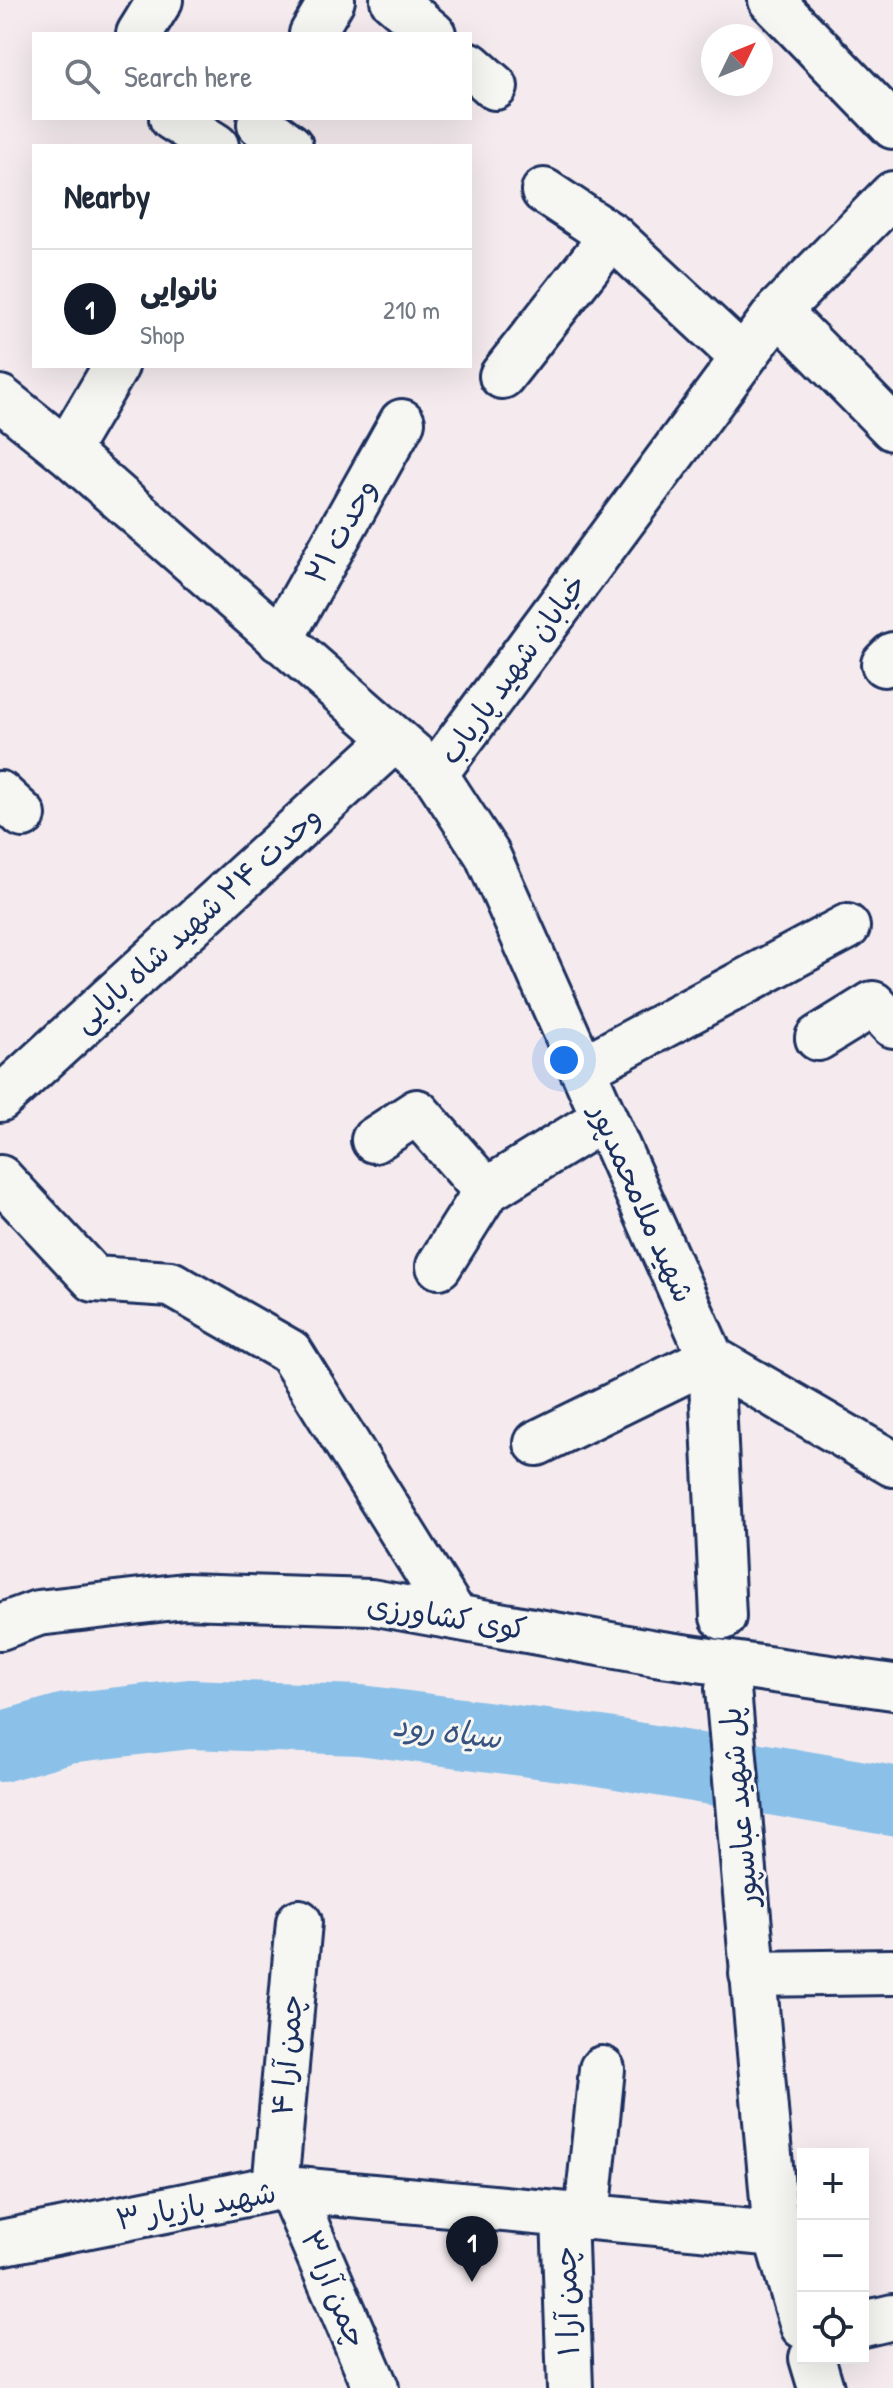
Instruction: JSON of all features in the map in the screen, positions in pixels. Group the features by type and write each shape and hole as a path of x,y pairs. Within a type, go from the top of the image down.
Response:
{"street":[{"path":"140,32 160,0"},
{"path":"313,32 332,0"},
{"path":"393,0 431,32"},
{"path":"771,0 893,126"},
{"path":"175,120 213,144"},
{"path":"544,191 612,236 743,358"},
{"name":"خیابان شهید پاریاب","path":"0,398 66,451 435,774 778,311 893,194"},
{"path":"502,376 612,236"},
{"path":"778,311 893,428"},
{"path":"66,451 115,368"},
{"name":"وحدت ۲۱","path":"280,640 402,422"},
{"name":"وحدت ۲۴ شهید شاه بابایی","path":"0,1099 395,739"},
{"name":"شهید ملامحمدپور","path":"435,774 487,854 711,1358"},
{"path":"582,1069 847,927"},
{"path":"818,1038 873,1004 893,1025"},
{"path":"374,1140 417,1112 486,1191"},
{"path":"439,1266 486,1191 604,1118"},
{"path":"0,1178 94,1279 171,1284 290,1352 455,1617"},
{"path":"537,1443 711,1358"},
{"path":"711,1358 889,1456"},
{"path":"711,1358 723,1617"},
{"name":"کوی کشاورزی","path":"0,1627 38,1613 184,1596 371,1602 728,1676 893,1687"},
{"name":"پل شهید عباسپور","path":"728,1676 776,2234 797,2306"},
{"name":"چمن آرا ۴","path":"283,2189 299,1922"},
{"path":"752,1974 893,1972"},
{"name":"چمن آرا ۱","path":"570,2388 576,2216 602,2069"},
{"name":"شهید بازیار ۳","path":"7,2253 283,2189 776,2234"},
{"name":"چمن آرا ۳","path":"283,2189 376,2388"},
{"path":"869,2323 893,2317"},
{"path":"814,2364 821,2388"}],"waterway":[{"name":"سیاه رود","path":"0,1747 67,1728 190,1714 360,1720 600,1751 893,1801"}],"place":[{"name":"نانوایی","path":"472,2282"}]}
